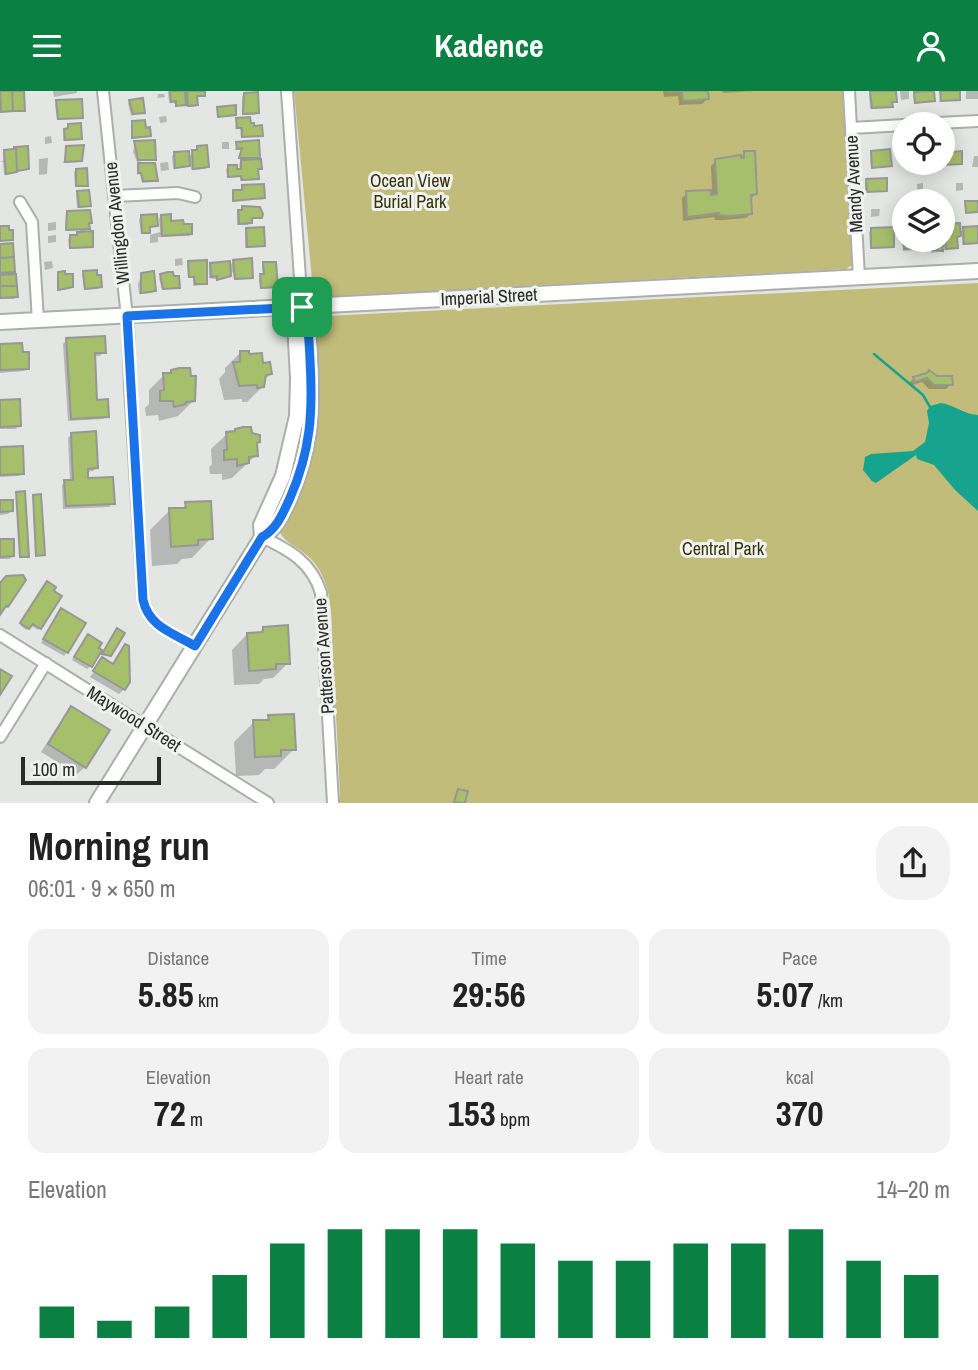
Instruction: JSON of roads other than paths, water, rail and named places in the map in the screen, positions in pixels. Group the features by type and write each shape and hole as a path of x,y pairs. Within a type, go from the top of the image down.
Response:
{"main road":[{"name":"Imperial Street","path":"0,322 978,271"},
{"path":"97,803 262,537 261,525 283,476 297,416 295,323 302,307"}],"street":[{"name":"Willingdon Avenue","path":"103,91 127,316 143,600 146,613 153,622 195,646"},
{"path":"287,91 302,307"},
{"name":"Mandy Avenue","path":"849,91 859,278"},
{"path":"955,122 978,121"},
{"path":"851,128 892,126"},
{"path":"115,196 178,193 195,197"},
{"path":"20,202 32,222 38,321"},
{"name":"Patterson Avenue","path":"262,537 299,557 312,571 321,593 333,803"},
{"name":"Maywood Street","path":"0,635 268,803"},
{"path":"0,737 46,663"}],"waterway":[{"path":"874,354 923,395 930,407"}],"park label":[{"name":"Ocean View Burial Park","path":"410,192"},
{"name":"Central Park","path":"723,549"}]}
